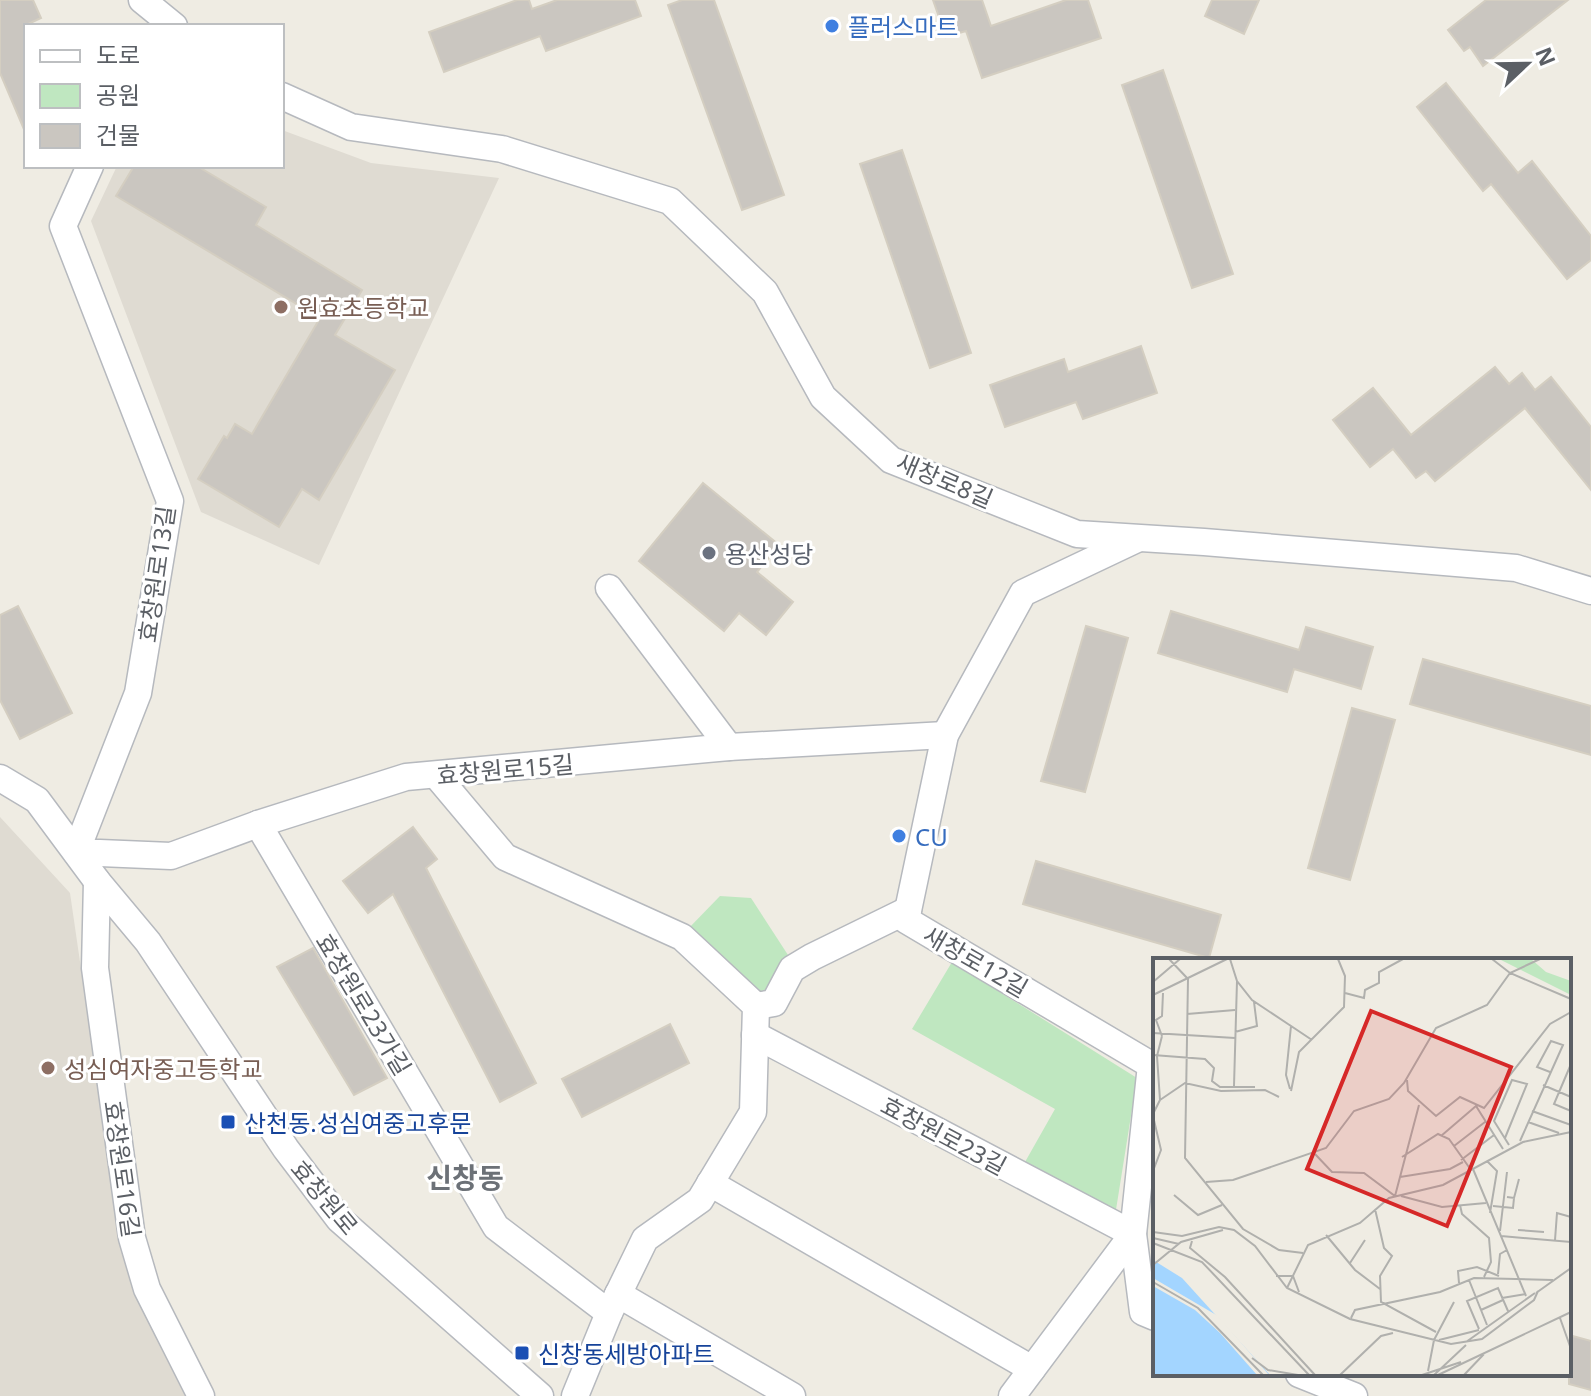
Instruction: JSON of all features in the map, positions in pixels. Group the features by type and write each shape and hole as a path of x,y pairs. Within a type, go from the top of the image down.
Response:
{"street":[{"name":"새창로8길","path":"284,97 351,127 502,149 670,201 765,292 823,397 891,460 1077,534 1516,568 1591,591"},
{"name":"효창원로13길","path":"76,852 138,693 170,501 63,226 89,168"},
{"name":"새창로12길","path":"1140,538 1023,593 945,735 906,920 1151,1065 1133,1234 1143,1312 1153,1316"},
{"path":"609,588 729,747"},
{"name":"효창원로15길","path":"76,852 171,856 258,824 406,777 729,747 945,735"},
{"path":"436,775 505,857 682,937 756,1006 753,1112 700,1200 645,1239 613,1304 575,1396"},
{"name":"효창원로","path":"0,778 37,800 97,881 148,942 286,1149 339,1219 540,1396"},
{"name":"효창원로23가길","path":"258,824 496,1227 613,1304"},
{"name":"효창원로16길","path":"97,881 95,968 132,1238 147,1289 201,1396"},
{"path":"756,1006 774,1003 792,969 908,910"},
{"name":"효창원로23길","path":"755,1035 1133,1234"},
{"path":"710,1183 1032,1369"},
{"path":"1012,1396 1133,1234"},
{"path":"613,1304 792,1396"},
{"path":"1304,1376 1354,1396"}],"shaded area":[{"name":"원효초등학교","path":"284,131 371,163 499,178 319,565 201,512 91,221 116,168 284,168"},
{"name":"성심여자중고등학교","path":"0,817 70,893 121,1244 187,1396 0,1396"}],"green space":[{"path":"720,896 751,898 788,955 765,992 755,997 686,931"},
{"path":"952,962 1137,1078 1115,1216 1025,1162 1055,1109 912,1029"}],"building":[{"path":"0,0 33,0 41,18 24,24 24,129 0,73"},
{"path":"517,0 529,0 532,9 557,0 635,0 641,16 546,51 540,36 444,72 429,32"},
{"path":"682,0 714,0 784,195 742,210 668,5"},
{"path":"933,0 982,0 991,26 1066,0 1088,0 1101,38 982,78 966,31 946,37"},
{"path":"1212,0 1259,0 1244,34 1205,16"},
{"path":"1486,0 1568,0 1483,66 1470,47 1464,51 1448,30"},
{"path":"1163,70 1233,274 1192,288 1122,85"},
{"path":"1446,83 1518,173 1532,161 1591,236 1591,260 1567,279 1491,184 1483,191 1417,107"},
{"path":"902,150 971,353 930,368 860,164"},
{"path":"133,168 200,168 266,207 256,225 362,290 335,335 395,370 319,500 302,489 279,527 198,479 224,436 227,438 235,424 252,434 320,318 116,196"},
{"path":"1141,346 1157,393 1083,419 1076,402 1005,427 990,385 1064,359 1068,372"},
{"path":"1495,367 1509,384 1522,373 1535,390 1551,377 1591,427 1591,490 1525,408 1435,481 1426,471 1416,478 1393,449 1370,467 1333,420 1373,388 1411,435"},
{"name":"용산성당","path":"703,483 779,545 757,572 793,602 766,635 739,613 724,631 639,561"},
{"path":"18,606 72,713 20,739 0,700 0,615"},
{"path":"1171,611 1299,650 1306,627 1373,647 1361,689 1294,669 1287,692 1158,653"},
{"path":"1086,626 1128,638 1085,792 1041,781"},
{"path":"1423,659 1591,706 1591,755 1410,704"},
{"path":"1352,708 1395,720 1350,880 1308,868"},
{"path":"413,827 437,859 426,868 536,1083 500,1102 393,894 368,913 343,881"},
{"path":"1036,861 1221,915 1209,958 1023,904"},
{"path":"313,948 387,1078 354,1095 277,967"},
{"path":"670,1024 689,1063 582,1117 562,1079"},
{"path":"1571,1336 1591,1341 1591,1390 1569,1384"}],"place":[{"name":"플러스마트","path":"832,26"},
{"name":"원효초등학교","path":"281,307"},
{"name":"용산성당","path":"709,553"},
{"name":"CU","path":"899,836"},
{"name":"성심여자중고등학교","path":"48,1068"},
{"name":"산천동.성심여중고후문","path":"228,1122"},
{"name":"신창동세방아파트","path":"522,1353"}],"district":[{"name":"신창동","path":"465,1177"}]}
